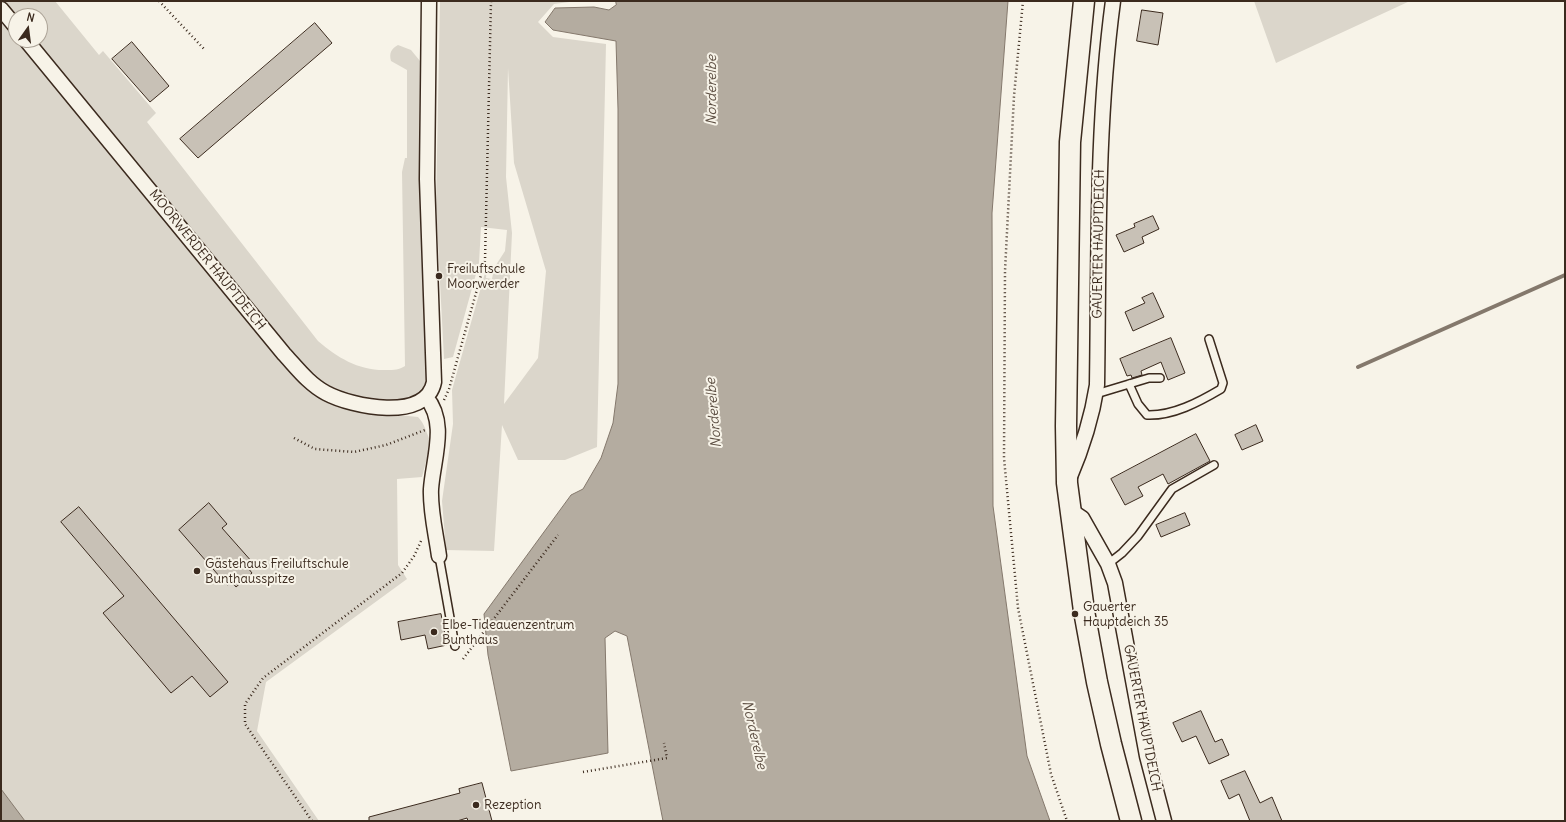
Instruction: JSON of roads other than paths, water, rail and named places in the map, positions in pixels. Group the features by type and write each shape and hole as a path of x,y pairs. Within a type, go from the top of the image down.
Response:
{"street":[{"path":"429,1 427,179 434,382 431,403 437,425 436,460 431,488 439,556"},
{"path":"1084,1 1070,142 1066,403 1067,483 1084,611 1097,682 1131,821"},
{"name":"GAUERTER HAUPTDEICH","path":"1067,483 1078,458 1096,394 1100,152 1113,1"},
{"path":"1,9 8,17"},
{"name":"MOORWERDER HAUPTDEICH","path":"33,48 279,347 316,388 346,403 372,408 431,403"},
{"name":"GAUERTER HAUPTDEICH","path":"1070,510 1082,518 1108,564 1116,591 1147,756 1164,821"}],"lane":[{"path":"1129,384 1138,404 1147,415 1159,415 1174,411 1211,395 1221,389 1223,383 1209,339"},
{"path":"1096,394 1149,378 1160,378"},
{"path":"1108,564 1122,553 1138,536 1172,489 1214,465"},
{"path":"439,556 455,646"}],"water":[{"name":"Norderelbe","path":"616,1 1008,1 992,213 993,506 1027,756 1050,821 663,821 627,636 615,631 605,638 608,753 511,771 488,655 484,614 571,495 583,489 601,458 613,423 618,384 618,109 616,41 553,30 545,22 555,8 594,7 609,10 616,5"},
{"path":"1,789 25,821 1,821"}],"waterway":[{"path":"1358,367 1565,275"}],"place":[{"name":"Freiluftschule Moorwerder","path":"439,276"},
{"name":"Gästehaus Freiluftschule Bunthausspitze","path":"197,571"},
{"name":"Gauerter Hauptdeich 35","path":"1075,614"},
{"name":"Elbe-Tideauenzentrum Bunthaus","path":"434,632"},
{"name":"Rezeption","path":"476,805"}]}
